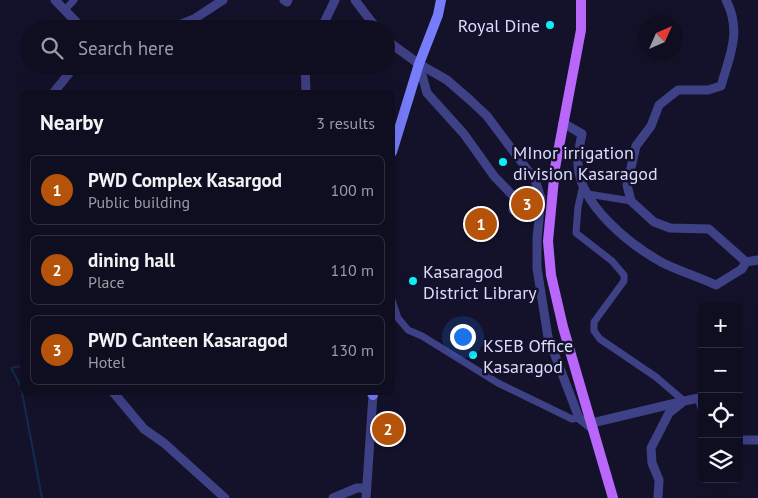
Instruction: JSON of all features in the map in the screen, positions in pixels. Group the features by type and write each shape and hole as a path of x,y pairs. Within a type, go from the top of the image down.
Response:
{"main road":[{"path":"395,142 419,64 438,15 441,0"},
{"path":"581,0 581,30 555,168 548,241 552,275 563,327 613,498"}],"street":[{"path":"55,0 74,20"},
{"path":"65,10 74,0"},
{"path":"192,20 223,0"},
{"path":"284,0 287,2 288,0"},
{"path":"325,20 335,0"},
{"path":"355,0 370,20"},
{"path":"631,201 627,185 636,146 651,126 659,105 678,90 708,90 721,86 735,40 732,12 726,0"},
{"path":"395,47 419,64 447,80 487,116 535,180 541,198 537,240 537,268 542,305 548,337 579,418"},
{"path":"419,64 427,93 464,134 494,176 517,200 514,210"},
{"path":"56,90 68,75"},
{"path":"305,75 306,90"},
{"path":"563,123 582,134 578,166 583,184 596,207 612,225 647,254 665,264 716,284 742,269 746,262"},
{"path":"583,184 578,206 576,232 612,261 624,275 624,281 594,322 594,332 600,339 656,377 684,401"},
{"path":"588,194 631,201 654,222 670,228 709,229 746,262"},
{"path":"746,262 758,260"},
{"path":"395,309 398,318 408,330 422,336 498,383 572,419 579,418 593,426 698,398"},
{"path":"116,395 144,429 164,444 225,498"},
{"path":"366,498 371,395"},
{"path":"658,498 660,480 652,462 651,448 668,413 684,401"},
{"path":"743,440 758,440"},
{"path":"333,498 357,488 366,488"}],"waterway":[{"path":"20,366 11,368 20,385"},
{"path":"23,395 42,498"}],"place":[{"name":"Royal Dine","path":"550,25"},
{"name":"MInor irrigation division Kasaragod","path":"503,162"},
{"name":"PWD Canteen Kasaragod","path":"527,204"},
{"name":"PWD Complex Kasargod","path":"481,224"},
{"name":"Kasaragod District Library","path":"413,281"},
{"name":"KSEB Office Kasaragod","path":"473,355"},
{"name":"dining hall","path":"388,429"}]}
